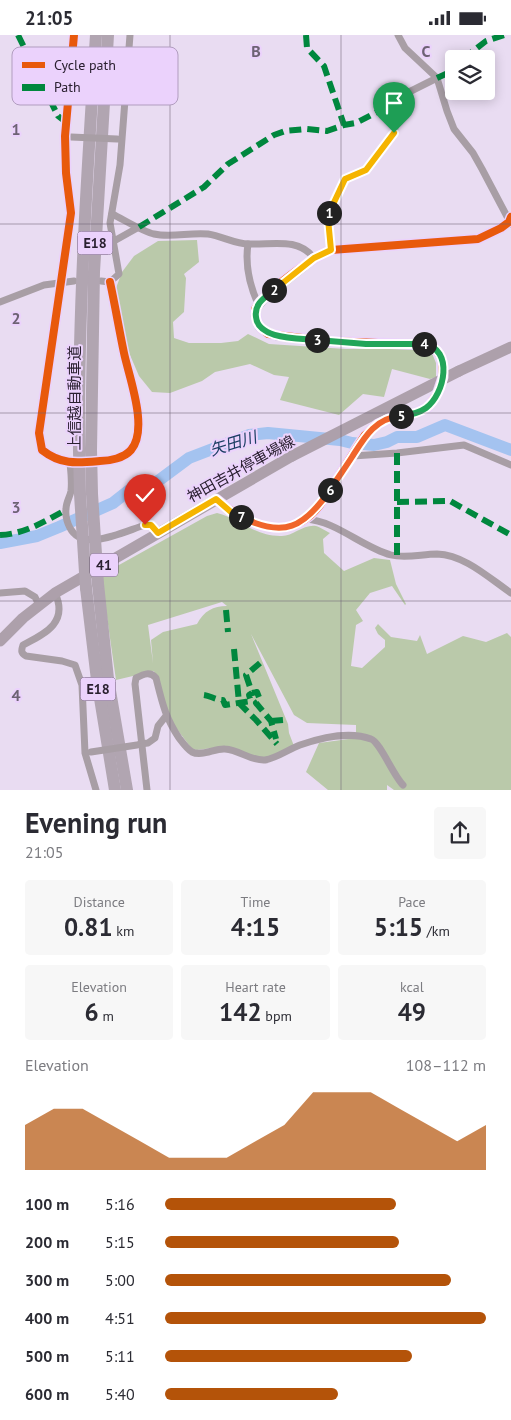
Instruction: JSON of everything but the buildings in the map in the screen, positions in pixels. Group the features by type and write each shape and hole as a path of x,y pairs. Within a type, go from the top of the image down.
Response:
{"highway":[{"name":"上信越自動車道","path":"85,451 79,354 92,105"},
{"name":"上信越自動車道","path":"104,105 85,451 82,542 92,586 127,790"},
{"name":"上信越自動車道","path":"92,586 97,680 115,790"}],"main road":[{"name":"神田吉井停車場線","path":"0,641 39,605 56,593 216,499 292,457 459,371 511,347"}],"street":[{"path":"216,499 231,512 253,523 264,526 291,526 306,519 320,505 365,435 378,423 393,417 411,415 428,407 438,392 444,377 442,359 435,348 420,343 366,344 268,334 261,329 256,321 255,309 258,304 314,258 331,250 467,241 496,232 510,221 482,169 454,129 437,78 405,48 398,35"},
{"path":"331,250 328,219 345,179 366,170 394,133 395,127 387,107 393,100 437,78"},
{"path":"70,105 66,173 71,213 39,433 42,450 50,457 70,463 108,461 121,457 132,450 137,438 138,426 135,398 124,355 110,282"},
{"path":"101,281 110,282 119,274 110,223 120,165 123,105"},
{"path":"68,136 120,139"},
{"path":"112,213 151,234 167,236 208,234 248,244 278,242 298,246 309,251 314,258"},
{"path":"114,241 139,227"},
{"path":"248,244 246,254 252,291 258,304"},
{"path":"0,302 44,285 74,281"},
{"path":"355,452 397,453 464,445 511,465"},
{"path":"70,463 71,491 67,500 66,519 73,534 78,538 84,540 105,538 145,525 151,525 158,533"},
{"path":"306,519 320,521 390,554 403,556 438,554 454,557 465,562 511,593"},
{"path":"0,593 25,591 35,597 39,605"},
{"path":"56,593 59,609 53,626 42,635 23,645 21,650 22,654 26,656 76,665 82,685 88,753 96,790"},
{"path":"147,790 140,744 135,684 136,678 148,673 156,678 166,716 182,742 191,751 199,753 223,749 234,750 256,760 267,759 300,745 326,739 358,736 373,739 378,744 388,764 403,785"},
{"path":"88,753 152,741 156,738 158,726 166,716"}],"green space":[{"path":"197,240 199,262 184,274 186,278 184,312 173,322 174,338 189,343 221,343 238,341 248,334 269,344 346,349 418,349 432,353 436,363 436,377 430,379 392,369 384,397 363,394 339,415 280,400 289,377 274,375 250,364 215,372 202,381 170,393 152,392 139,376 127,348 116,288 122,272 134,256 158,241"},
{"path":"217,513 256,531 273,536 286,535 312,526 318,527 330,533 323,539 324,553 344,571 374,558 390,560 396,584 406,604 392,586 370,593 356,610 363,621 356,625 351,666 362,668 385,647 385,640 378,634 375,628 378,624 391,637 417,641 420,635 427,654 463,636 486,642 507,633 511,637 511,790 394,790 387,785 387,790 328,790 306,772 319,743 356,738 356,725 307,723 294,715 251,634 288,724 294,746 267,758 256,758 227,746 192,749 167,716 154,671 116,680 101,575 207,516","holes":["222,602 227,606 209,610 197,624 163,632 151,640 153,663 148,625"]}],"waterway":[{"name":"矢田川","path":"0,543 37,536 59,527 113,503 132,488 150,487 189,458 249,435 268,433 374,445 397,437 417,437 445,425 511,450"}],"marked path":[{"path":"18,35 24,47"},
{"path":"306,35 307,48 324,66 344,125"},
{"path":"474,50 486,41 504,35"},
{"path":"437,78 445,74"},
{"path":"53,105 58,116 67,123"},
{"path":"139,227 204,187 228,164 274,135 285,131 307,129 327,131 356,123 387,107"},
{"path":"397,453 397,556"},
{"path":"397,502 450,501 511,535"},
{"path":"0,535 26,530 66,510"},
{"path":"226,610 228,632"},
{"path":"234,649 239,703 277,744"},
{"path":"260,663 246,675 252,693 257,692 260,700 256,703 271,721 276,739"},
{"path":"204,695 223,700 225,705 251,701 249,695 252,693"},
{"path":"271,721 284,720"}],"cycle path":[{"path":"73,47 74,35"},
{"path":"68,105 65,136 66,173 71,213 39,433 42,450 63,461 84,462 117,459 128,453 136,441 138,429 136,403 110,282"},
{"path":"216,499 228,509 255,523 268,527 282,527 295,524 308,517 320,505 365,435 378,424 393,417 411,415 428,407 438,392 443,377 442,359 435,348 428,345 328,341 268,334 258,323 255,309 268,294 301,267 331,250 478,239 501,228 509,222 511,217"}],"route":[{"path":"145,525 151,525 158,533 216,499 231,512 253,523 274,527 291,526 299,523 306,519 320,505 365,435 378,423 393,417 411,415 428,407 438,392 444,377 444,368 439,352 428,345 420,343 366,344 279,336 268,334 261,329 256,321 255,309 265,297 314,258 331,250 328,219 345,179 366,170 394,133"}]}
